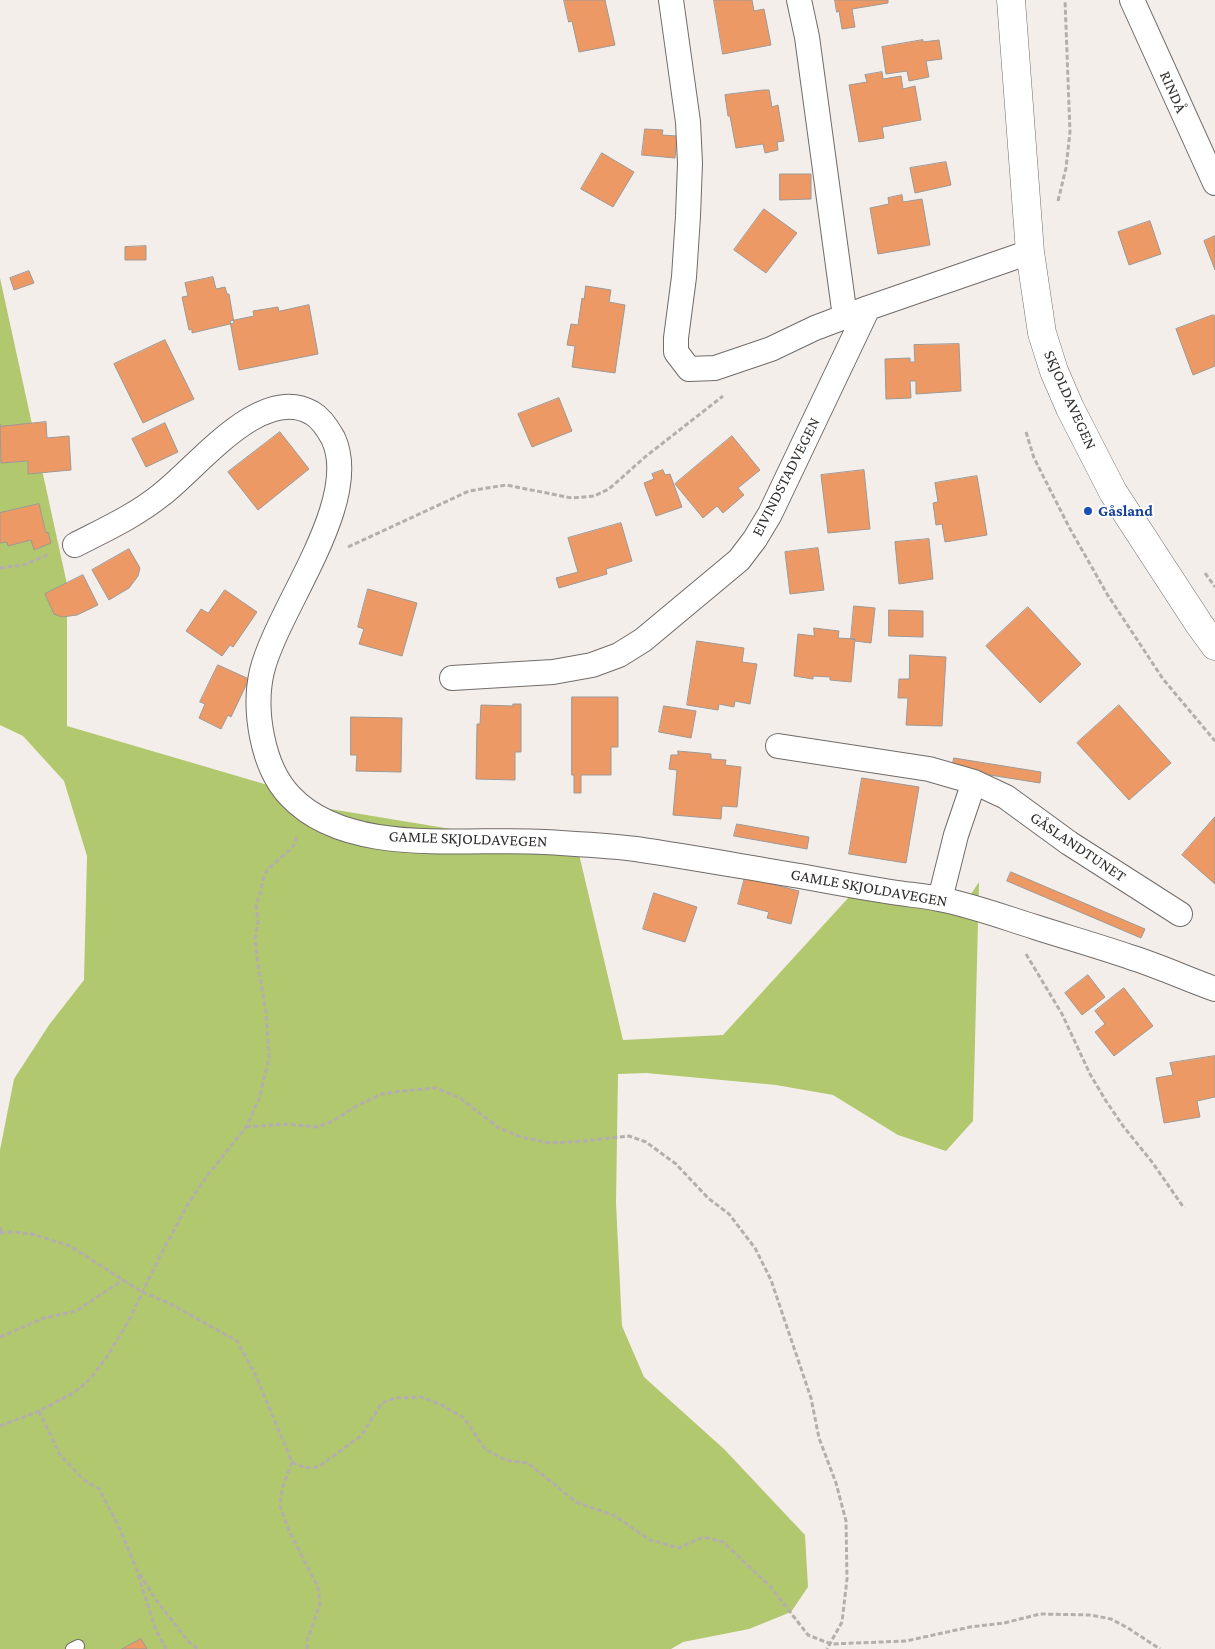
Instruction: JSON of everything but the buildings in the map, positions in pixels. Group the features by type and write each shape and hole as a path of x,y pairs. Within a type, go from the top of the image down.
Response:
{"main road":[{"name":"SKJOLDAVEGEN","path":"1011,0 1030,252 1042,333 1054,371 1070,408 1113,492 1215,646"}],"street":[{"path":"671,0 688,122 690,163 687,234 676,352 689,369 715,368 771,348 815,328 868,308 1030,252"},
{"path":"799,0 807,37 845,317"},
{"name":"RINDÅ","path":"1132,0 1215,183"},
{"name":"EIVINDSTADVEGEN","path":"452,678 553,672 592,665 619,655 643,640 739,560 756,539 770,514 868,308"},
{"name":"GAMLE SKJOLDAVEGEN","path":"75,544 127,518 161,496 234,430 257,415 278,407 296,407 314,414 328,429 336,446 340,464 338,487 321,540 269,649 262,673 258,698 264,744 273,772 288,795 314,815 331,825 358,833 393,838 430,841 533,841 634,849 940,899 1133,958 1215,990"},
{"name":"GÅSLANDTUNET","path":"778,746 929,769 974,782 1006,797 1069,843 1180,914"},
{"path":"940,899 956,835 974,782"}],"path":[{"path":"1057,206 1066,168 1070,132 1064,0"},
{"path":"312,558 340,550 469,490 506,485 572,498 594,496 609,490 645,457 724,396"},
{"path":"1026,432 1034,458 1107,594 1163,678 1215,741"},
{"path":"0,568 23,565 75,544"},
{"path":"1204,572 1215,587"},
{"path":"0,1426 39,1411 75,1392 91,1378 128,1322 188,1204 207,1176 246,1127 259,1098 269,1058 266,1012 257,956 258,922 256,904 267,870 293,847 299,833 314,815"},
{"path":"1007,918 1036,972 1054,998 1090,1074 1106,1101 1184,1208"},
{"path":"246,1127 286,1124 316,1127 333,1121 358,1105 382,1094 436,1088 460,1098 499,1128 521,1137 550,1143 629,1136 646,1142 676,1164 708,1198 729,1214 756,1248 771,1280 811,1398 819,1438 836,1483 846,1521 847,1579 842,1622 827,1649"},
{"path":"0,1227 1,1233 32,1234 70,1246 142,1292 169,1303 237,1341 256,1376 292,1462 305,1468 318,1467 361,1436 382,1403 394,1398 421,1397 440,1404 464,1418 485,1449 505,1460 528,1463 576,1502 615,1516 650,1540 679,1548 703,1536 723,1542 770,1586 808,1635 830,1644 906,1641 970,1627 1004,1623 1040,1614 1090,1616 1111,1619 1160,1649"},
{"path":"0,1337 44,1318 76,1311 123,1280"},
{"path":"39,1411 60,1456 84,1480 100,1489 137,1570 156,1630 166,1649"},
{"path":"292,1462 282,1489 280,1506 289,1531 318,1587 320,1604 307,1641 307,1649"},
{"path":"137,1570 157,1601 189,1642 198,1649"},
{"path":"1150,1644 1151,1649"}],"green space":[{"path":"0,278 67,584 67,726 278,788 312,806 578,850 623,1040 723,1035 860,885 965,903 979,882 973,1121 946,1151 898,1135 833,1095 776,1085 646,1073 618,1074 616,1203 622,1326 644,1377 724,1449 805,1535 808,1587 791,1612 749,1629 683,1642 671,1649 0,1649 0,1150 14,1079 49,1025 84,980 87,856 64,781 23,736 0,725"}],"place":[{"name":"Gåsland","path":"1088,511"}]}
